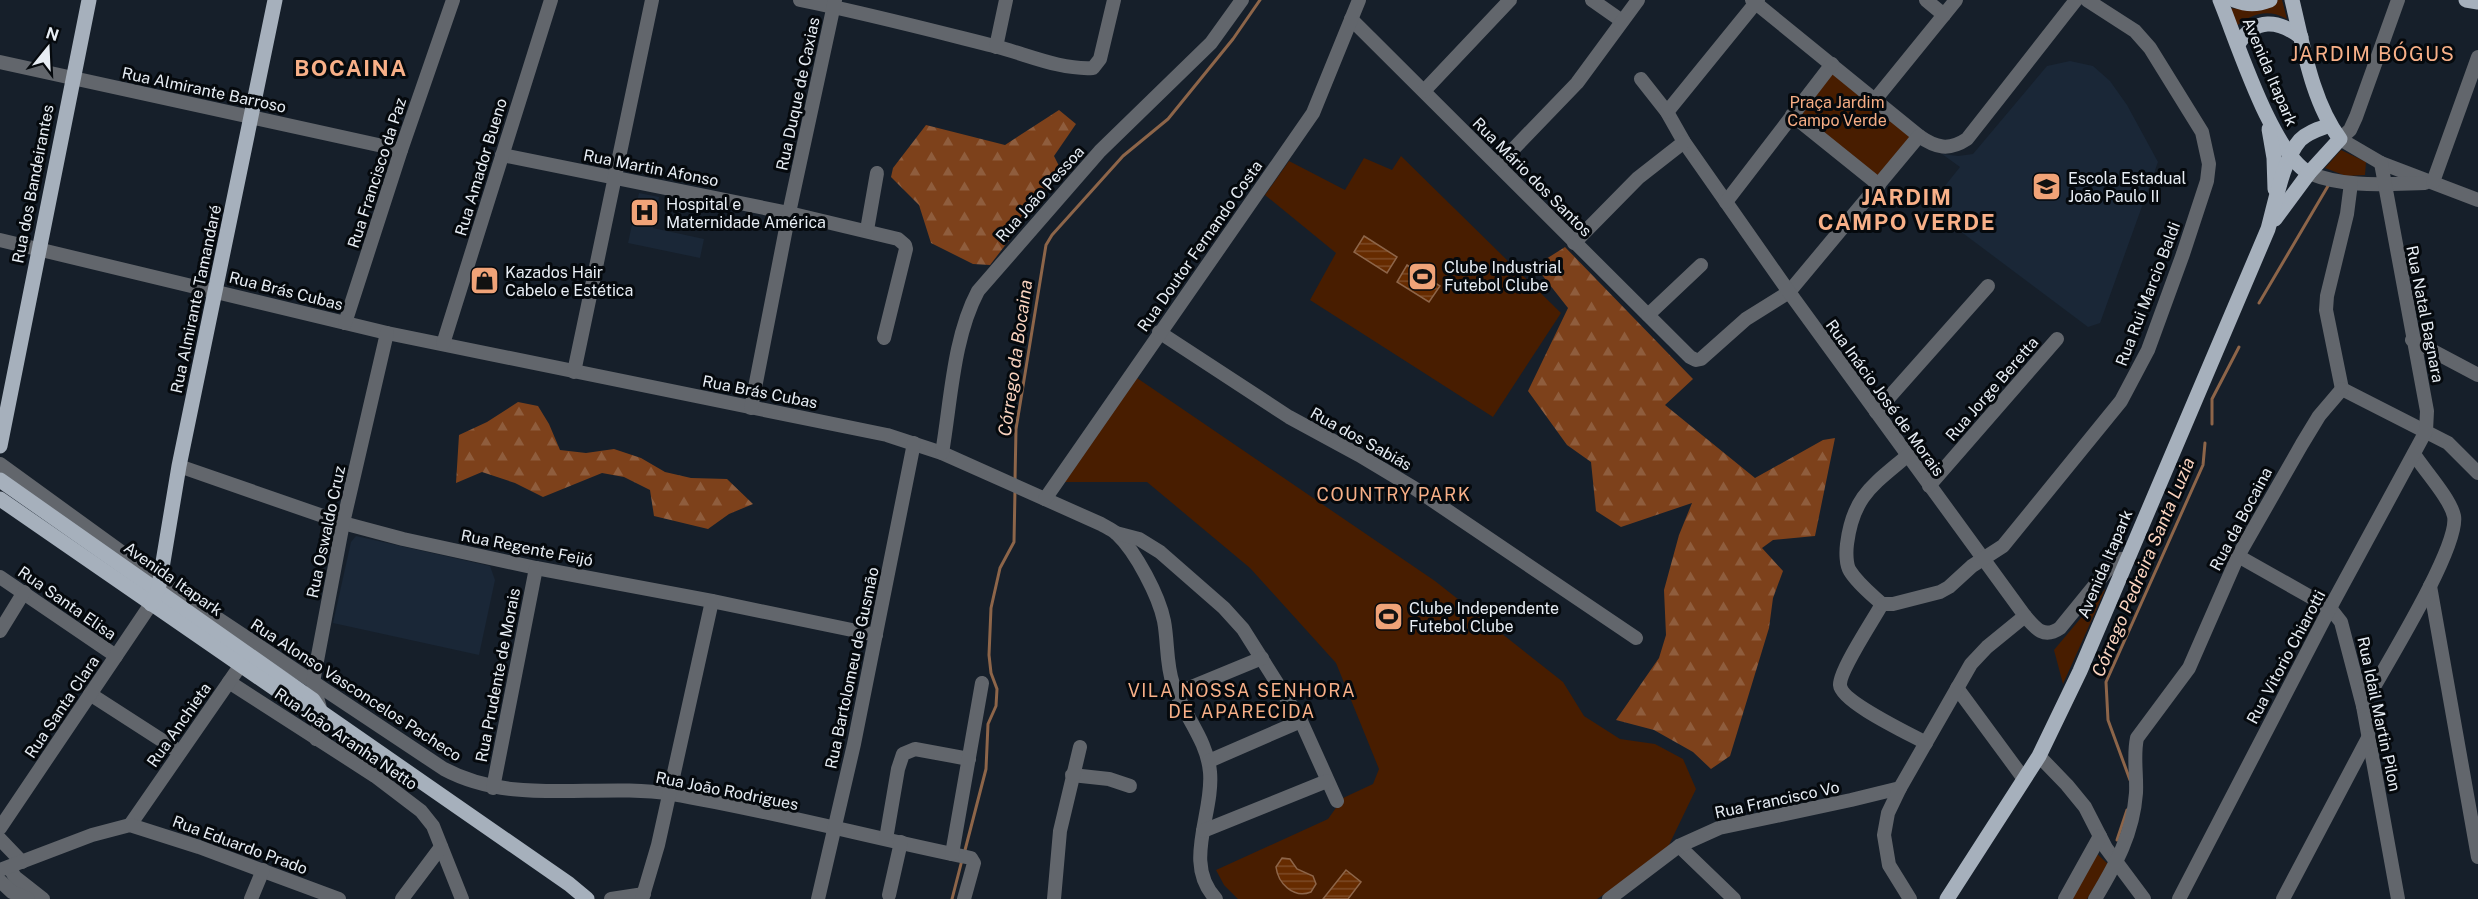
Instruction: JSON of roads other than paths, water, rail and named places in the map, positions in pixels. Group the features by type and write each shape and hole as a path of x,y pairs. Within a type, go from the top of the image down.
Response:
{"main road":[{"name":"Rua dos Bandeirantes","path":"0,446 89,0"},
{"name":"Rua Almirante Tamandaré","path":"151,604 159,585 179,466 217,291 275,0"},
{"name":"Avenida Itapark","path":"2220,0 2266,115 2290,157 2309,173"},
{"path":"2234,0 2245,4 2258,4 2270,0"},
{"path":"2292,0 2320,104 2340,140"},
{"path":"2466,0 2478,2"},
{"path":"2238,44 2245,33 2264,24 2277,24 2289,28 2301,37"},
{"path":"2266,115 2274,158 2274,208"},
{"name":"Avenida Itapark","path":"1947,899 2039,756 2080,672 2268,229 2290,157 2301,139 2311,132 2330,125"},
{"name":"Avenida Itapark","path":"2268,229 2309,173 2340,140"},
{"name":"Avenida Itapark","path":"0,480 159,585 248,654 314,700 321,712 569,884 587,899"},
{"name":"Avenida Itapark","path":"1,496 151,604 248,654"},
{"path":"93,563 142,592 150,594 159,585"}],"street":[{"name":"Rua Francisco da Paz","path":"345,322 453,0"},
{"name":"Rua Amador Bueno","path":"443,344 551,0"},
{"path":"574,372 652,0"},
{"path":"800,0 834,3 1061,65 1083,68 1093,68 1100,58 1114,0"},
{"path":"996,47 1006,0"},
{"name":"Rua João Pessoa","path":"942,453 962,330 968,310 978,291 1100,151 1211,43 1242,0"},
{"name":"Rua Doutor Fernando Costa","path":"1041,498 1313,113 1359,0"},
{"path":"1424,91 1509,0"},
{"path":"1592,0 1622,21"},
{"path":"1498,165 1577,83 1638,0"},
{"path":"1926,0 1944,15"},
{"path":"1874,101 1956,0"},
{"path":"1667,112 1755,1 1919,136 1934,146 1942,148 1959,144 1967,139 2076,0"},
{"name":"Rua Rui Marcio Baldi","path":"1882,604 1893,604 1940,592 1972,566 2003,546 2121,401 2135,377 2158,322 2207,182 2209,164 2202,132 2162,63 2135,31 2087,0"},
{"path":"2398,0 2356,117 2350,130 2340,140 2380,163 2478,200"},
{"name":"Rua Duque de Caxias","path":"751,408 789,213 834,3"},
{"name":"Rua Mário dos Santos","path":"1351,19 1690,357 1696,360 1701,359 1746,319 1789,292"},
{"path":"2433,182 2478,57"},
{"name":"Rua Almirante Barroso","path":"0,62 401,150"},
{"path":"1726,202 1832,64"},
{"name":"Rua Inácio José de Morais","path":"1641,79 1667,112 1684,142 1789,292 1929,486 2037,630 2052,633 2060,628 2113,563 2127,559"},
{"path":"1792,115 1879,185"},
{"path":"2330,125 2356,117"},
{"path":"1789,292 1919,136"},
{"path":"1574,243 1638,178 1684,142"},
{"name":"Rua Martin Afonso","path":"502,155 789,213 898,239 903,242 906,249 884,338"},
{"name":"Rua Natal Bagnara","path":"2380,163 2427,411 2426,431"},
{"path":"867,230 877,173"},
{"path":"2309,173 2333,182 2385,184 2433,182"},
{"path":"2351,183 2347,214 2327,296 2326,310 2342,389 2448,443 2476,469"},
{"path":"2388,203 2407,183"},
{"name":"Rua Brás Cubas","path":"0,240 387,333 858,428 942,453 1116,533 1138,564 1161,609 1170,674 1209,761 1210,792 1200,861 1203,876 1213,898"},
{"path":"1648,315 1701,265"},
{"path":"1876,412 1988,286"},
{"name":"Rua dos Sabiás","path":"1159,332 1289,417 1414,488 1636,638"},
{"name":"Rua Oswaldo Cruz","path":"316,739 321,712 313,682 343,523 387,333"},
{"name":"Rua Jorge Beretta","path":"1929,486 2057,339"},
{"path":"2412,340 2478,375"},
{"name":"Rua da Bocaina","path":"2095,899 2117,863 2133,817 2136,789 2135,749 2138,738 2189,668 2238,556 2319,416 2342,389"},
{"name":"Rua Vitorio Chiarotti","path":"2179,899 2330,608 2426,431"},
{"name":"Rua Bartolomeu de Gusmão","path":"818,899 876,635 914,443"},
{"path":"2363,706 2430,586 2454,525 2454,514 2414,454"},
{"path":"1907,456 1868,489 1859,501 1849,530 1848,569 1864,589 1882,604 1843,671 1840,687 1844,694 1874,715 1926,743"},
{"path":"0,464 159,585"},
{"name":"Rua Regente Feijó","path":"179,466 343,523 536,568 876,635"},
{"path":"1116,533 1148,544 1224,608 1243,630 1301,721 1337,801"},
{"path":"2238,556 2330,608"},
{"name":"Rua Prudente de Morais","path":"493,788 536,568"},
{"name":"Rua Santa Elisa","path":"0,576 116,656"},
{"path":"2430,586 2478,857"},
{"path":"0,631 24,592"},
{"path":"612,899 643,896 670,794 712,601"},
{"name":"Rua Santa Clara","path":"0,828 151,604"},
{"name":"Rua Idail Martin Pilon","path":"2330,608 2337,615 2344,632 2363,706 2396,898"},
{"path":"1910,899 1889,865 1884,836 1887,813 1971,664 1987,647 2025,616"},
{"name":"Rua Alonso Vasconcelos Pacheco","path":"248,654 313,682 444,769 470,782 493,788"},
{"name":"Rua Anchieta","path":"130,825 248,654"},
{"path":"1177,693 1262,658"},
{"name":"Rua João Aranha Netto","path":"229,682 412,802 428,817 462,899"},
{"path":"964,899 963,857 969,759 982,683"},
{"path":"1957,688 2024,779"},
{"path":"90,694 180,752"},
{"path":"1209,761 1301,721"},
{"path":"2283,899 2368,738"},
{"path":"1054,899 1060,831 1080,747"},
{"path":"886,839 898,769 903,754 915,749 969,759"},
{"path":"2039,756 2085,807 2117,863 2144,899"},
{"path":"1072,775 1109,779 1130,786"},
{"path":"1203,831 1327,781"},
{"name":"Rua João Rodrigues","path":"493,788 670,794 963,857"},
{"name":"Rua Francisco Vo","path":"1610,899 1679,846 1719,828 1851,801 1900,788"},
{"path":"7,876 101,832 130,825"},
{"name":"Rua Eduardo Prado","path":"130,825 189,843 339,899"},
{"path":"2065,899 2100,836"},
{"path":"0,839 7,876 29,894 43,899"},
{"path":"889,895 901,842"},
{"path":"1679,846 1734,899"},
{"path":"402,899 441,847"},
{"path":"251,899 262,870"},
{"path":"7,876 29,894"}],"waterway":[{"name":"Córrego da Bocaina","path":"1015,480 1016,429 1046,245 1052,235 1123,156 1168,119 1233,39 1260,0"},
{"name":"Córrego Pedreira Santa Luzia","path":"2259,303 2328,186"},
{"name":"Córrego Pedreira Santa Luzia","path":"2212,424 2212,399 2239,347"},
{"name":"Córrego Pedreira Santa Luzia","path":"2130,780 2108,720 2106,682 2203,465 2205,443"},
{"name":"Córrego da Bocaina","path":"964,854 986,769 988,724 996,706 997,689 991,673 989,655 991,608 1000,568 1014,542 1015,490"},
{"name":"Córrego Pedreira Santa Luzia","path":"2117,840 2127,810"},
{"name":"Córrego da Bocaina","path":"952,899 962,860"}],"place":[{"name":"Escola Estadual João Paulo II","path":"2047,187"},
{"name":"Hospital e Maternidade América","path":"645,213"},
{"name":"Clube Industrial Futebol Clube","path":"1423,276"},
{"name":"Kazados Hair Cabelo e Estética","path":"484,281"},
{"name":"Clube Independente Futebol Clube","path":"1388,617"}],"district":[{"name":"JARDIM BÓGUS","path":"2373,54"},
{"name":"BOCAINA","path":"351,68"},
{"name":"JARDIM CAMPO VERDE","path":"1907,210"},
{"name":"COUNTRY PARK","path":"1394,494"},
{"name":"VILA NOSSA SENHORA DE APARECIDA","path":"1242,700"}],"park label":[{"name":"Praça Jardim Campo Verde","path":"1837,111"}]}
